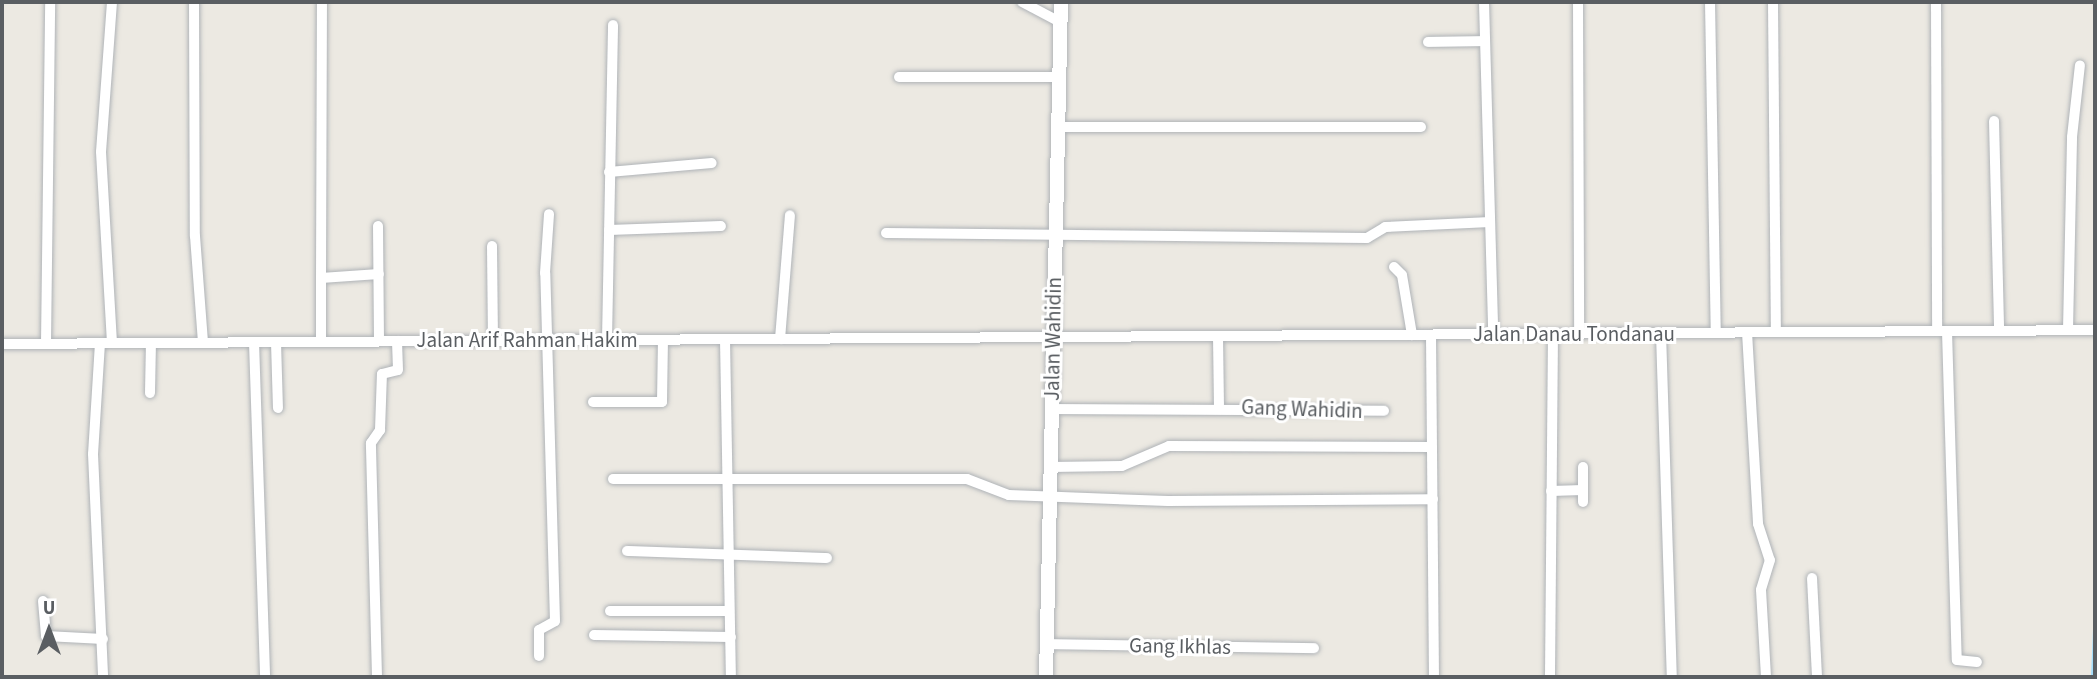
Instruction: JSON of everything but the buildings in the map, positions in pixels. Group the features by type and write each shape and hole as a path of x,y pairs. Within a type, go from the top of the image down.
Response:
{"street":[{"path":"46,344 50,2"},
{"path":"103,677 93,454 106,343 101,152 111,2"},
{"path":"194,2 195,236 203,343"},
{"path":"321,342 322,2"},
{"path":"1022,2 1060,22"},
{"name":"Jalan Wahidin","path":"1045,677 1061,2"},
{"path":"1484,2 1493,334"},
{"path":"1578,2 1579,334"},
{"path":"1710,2 1716,332"},
{"path":"1773,2 1776,332"},
{"path":"1936,2 1942,331 1957,660 1976,662"},
{"path":"607,340 613,25"},
{"path":"1428,42 1485,41"},
{"path":"2068,330 2072,137 2080,65"},
{"path":"899,77 1059,77"},
{"path":"1994,121 1998,331"},
{"path":"1058,127 1421,127"},
{"path":"609,172 712,163"},
{"path":"539,656 539,630 555,621 548,340 549,214"},
{"path":"780,339 790,215"},
{"path":"886,233 1367,237 1385,227 1490,222"},
{"path":"378,226 379,341"},
{"path":"609,230 721,226"},
{"path":"492,246 493,341"},
{"path":"1394,267 1402,275 1412,335"},
{"path":"321,278 379,274"},
{"name":"Jalan Danau Tondanau","path":"1053,337 2095,330"},
{"path":"1747,332 1758,524 1770,560 1761,590 1766,677"},
{"path":"1661,333 1672,677"},
{"path":"1432,334 1434,677"},
{"path":"1550,677 1553,334"},
{"name":"Gang Wahidin","path":"1218,336 1219,406"},
{"name":"Jalan Arif Rahman Hakim","path":"2,344 1053,337"},
{"path":"725,339 731,677"},
{"path":"593,402 662,402 663,340"},
{"path":"376,677 370,443 380,430 382,374 398,370 397,341"},
{"path":"254,342 265,677"},
{"path":"276,342 278,408"},
{"path":"150,393 151,343"},
{"name":"Gang Wahidin","path":"1052,409 1219,406 1384,411"},
{"path":"1050,467 1122,466 1169,446 1432,447"},
{"path":"1551,491 1583,496 1583,467"},
{"path":"612,479 967,479 994,492 1168,501 1433,499"},
{"path":"626,551 827,558"},
{"path":"1812,578 1817,677"},
{"path":"43,601 46,636 103,639"},
{"path":"610,611 729,611"},
{"path":"594,635 731,637"},
{"name":"Gang Ikhlas","path":"1046,644 1314,648"}],"waterway":[{"path":"2093,677 2095,629"}]}
